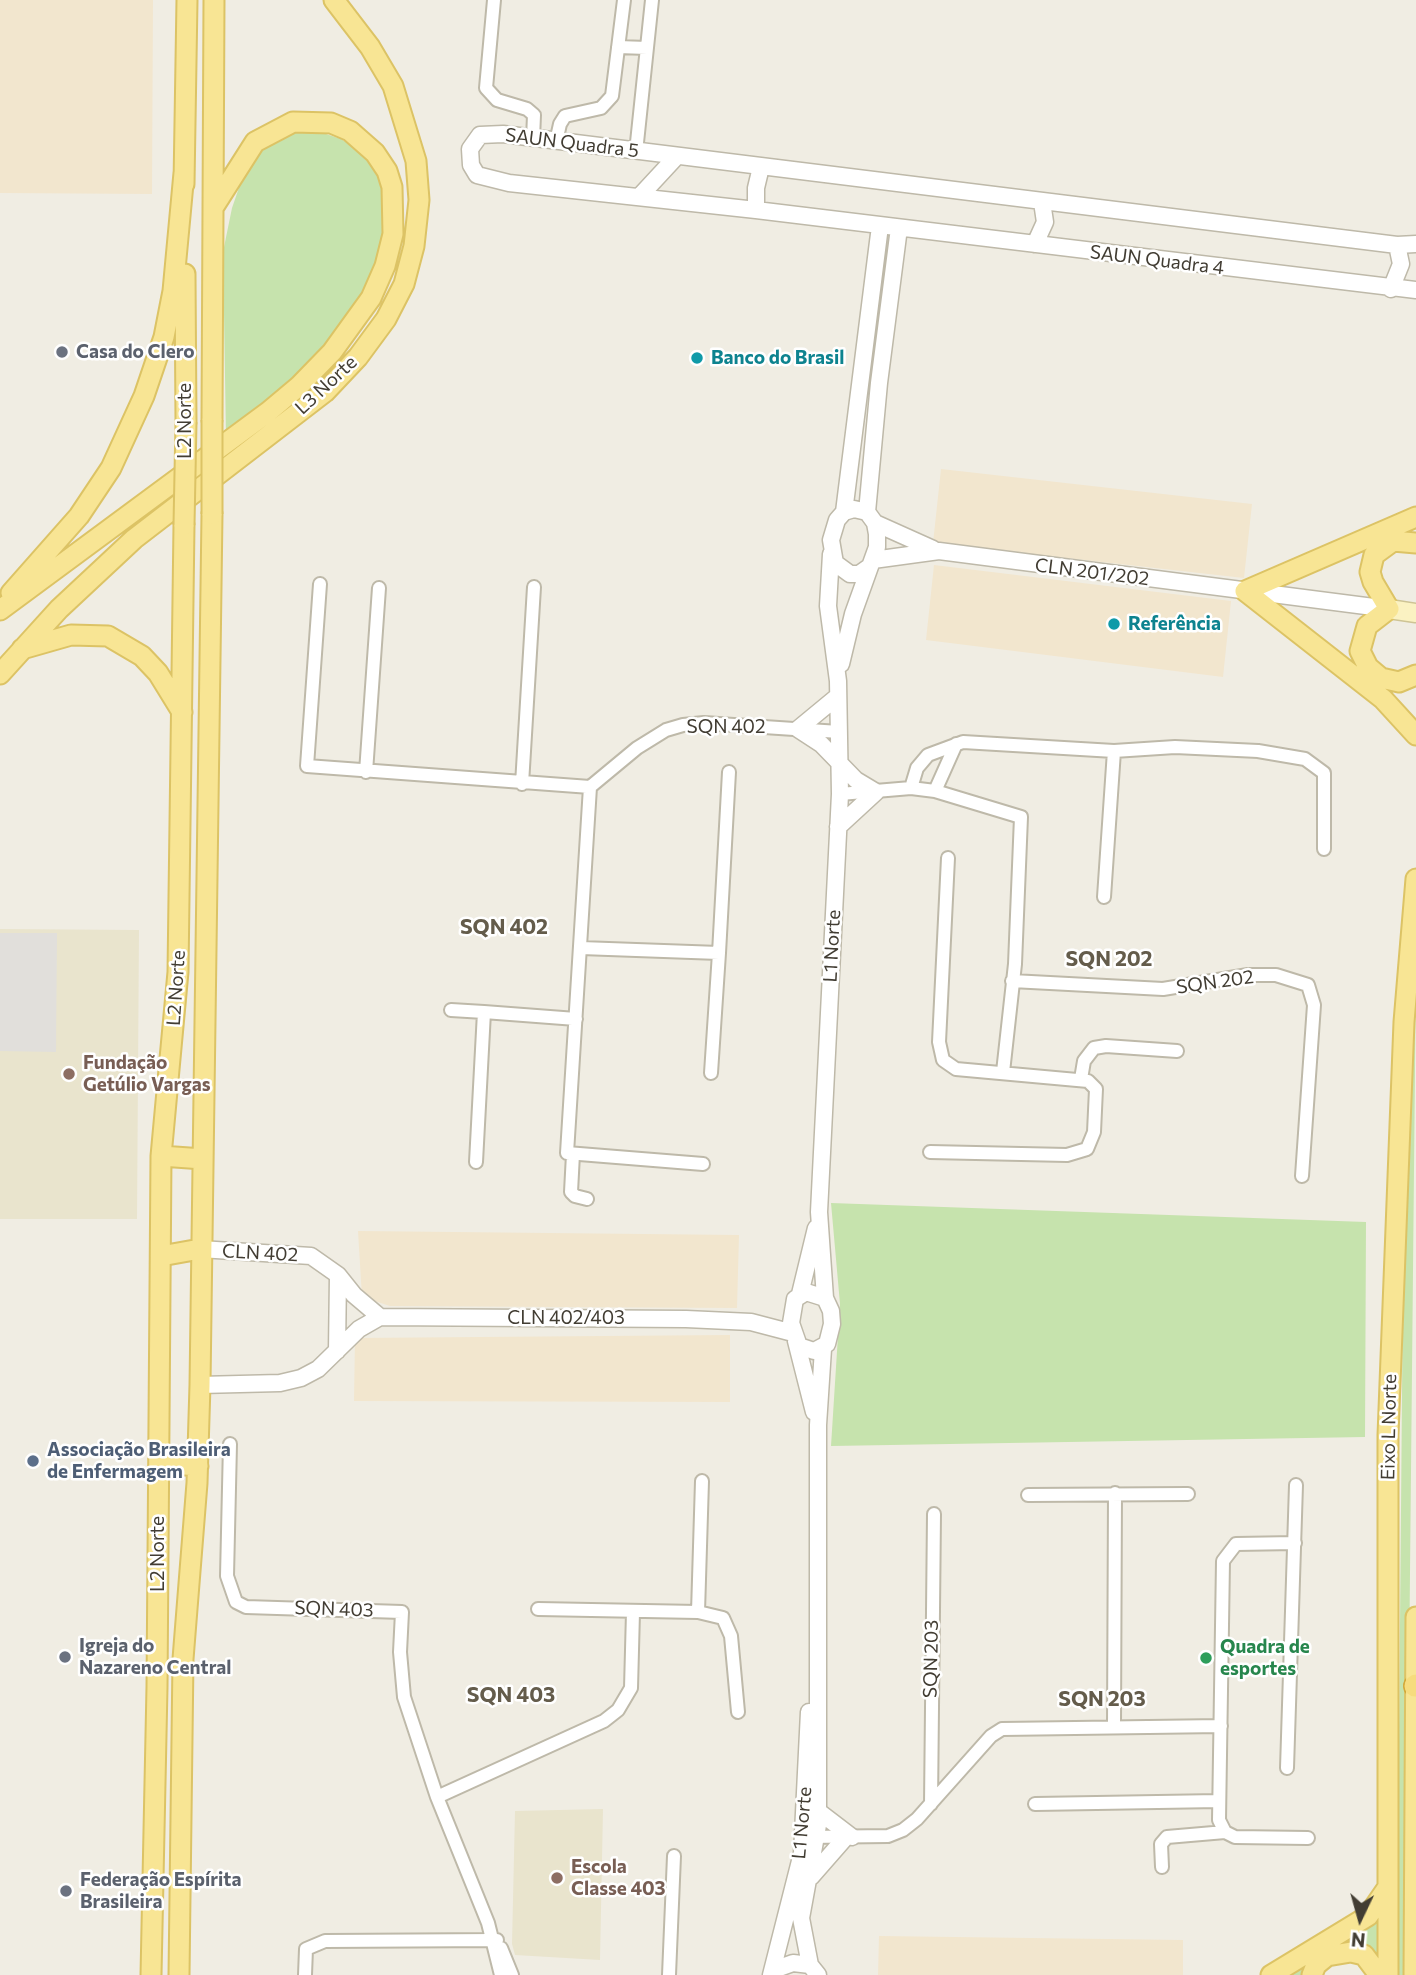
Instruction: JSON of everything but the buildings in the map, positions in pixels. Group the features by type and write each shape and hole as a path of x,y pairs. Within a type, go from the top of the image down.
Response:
{"main road":[{"name":"L2 Norte","path":"150,1975 162,1156 178,972 183,715 187,0"},
{"name":"L2 Norte","path":"179,1975 183,1659 198,1466 200,1385 212,514 214,0"},
{"name":"L3 Norte","path":"0,674 21,649 134,539 325,392 358,357 386,320 404,284 414,246 419,200 416,161 393,86 370,47 334,0"},
{"name":"L3 Norte","path":"0,610 268,412 299,386 332,352 366,306 385,266 393,234 392,187 387,170 375,153 350,131 331,123 293,122 255,142 212,208"},
{"path":"0,604 79,516 111,468 144,396 164,337 173,291 184,173"},
{"path":"1416,517 1245,591 1383,699 1416,735"},
{"path":"1389,609 1370,572 1374,555 1393,541 1416,542"},
{"path":"1416,613 1389,609 1367,626 1363,635 1363,659 1373,673 1399,682 1416,675"},
{"path":"21,649 71,635 108,636 142,656 158,673 183,715"},
{"name":"Eixo L Norte","path":"1388,1975 1389,1421 1403,1035 1416,879"},
{"path":"162,1156 203,1159"},
{"path":"161,1256 200,1250"},
{"path":"159,1463 198,1466"},
{"path":"1415,1973 1416,1617"},
{"path":"1271,1975 1368,1916 1388,1886"},
{"path":"1312,1975 1316,1965 1327,1956 1351,1952 1364,1955 1379,1975"}],"street":[{"path":"494,0 486,88 497,100 527,109 534,115 533,139"},
{"path":"556,142 560,124 565,116 601,108 612,96 624,0"},
{"path":"636,152 652,0"},
{"path":"618,47 647,48"},
{"name":"SAUN Quadra 5","path":"899,228 484,178 477,174 471,165 470,149 481,135 503,134 1042,202"},
{"path":"639,197 677,156"},
{"path":"756,209 755,188 761,167"},
{"path":"1035,244 1045,222 1042,202 1397,245 1416,244"},
{"path":"844,512 880,226"},
{"path":"871,518 854,509 844,512 837,520 831,540 831,554 838,567 850,575 859,574 871,564 877,547 871,518 899,228"},
{"name":"SAUN Quadra 4","path":"899,228 1416,290"},
{"path":"1391,289 1401,264 1397,245"},
{"name":"CLN 201/202","path":"871,518 939,551"},
{"name":"CLN 201/202","path":"871,564 939,551 1389,609"},
{"name":"L1 Norte","path":"825,1298 820,1212 840,794 838,689 828,606 831,554"},
{"name":"L1 Norte","path":"838,689 846,639 871,564"},
{"path":"320,584 307,766 522,784 590,786 567,1153 703,1164"},
{"path":"522,784 534,587"},
{"path":"366,772 379,588"},
{"path":"838,689 799,729 840,762 856,780 876,792"},
{"name":"SQN 402","path":"590,786 636,748 666,730 683,725 704,723 839,732"},
{"path":"936,790 941,772 956,744"},
{"path":"911,788 917,768 928,755 956,744 1114,751 1175,747 1258,751 1306,759 1318,767 1326,781 1324,849"},
{"path":"1104,897 1114,751"},
{"path":"711,1073 729,772"},
{"path":"840,794 911,788 936,790 1021,817 1012,981 1003,1072"},
{"path":"838,827 876,792"},
{"path":"930,1152 1067,1155 1087,1149 1094,1132 1096,1089 1093,1084 1081,1079 956,1069 943,1060 940,1053 941,965 948,858"},
{"path":"581,948 719,953"},
{"name":"SQN 202","path":"1012,981 1163,989 1248,975 1276,975 1308,985 1314,1005 1302,1176"},
{"path":"451,1010 576,1019"},
{"path":"476,1163 484,1012"},
{"path":"1081,1079 1084,1060 1094,1048 1106,1046 1177,1051"},
{"path":"573,1154 571,1192 587,1199"},
{"name":"L1 Norte","path":"800,1294 820,1212"},
{"name":"CLN 402","path":"200,1250 311,1256 338,1275 354,1296 380,1317"},
{"path":"337,1351 338,1275"},
{"path":"800,1294 816,1294 825,1298 831,1311 832,1324 827,1344 823,1349 805,1350 794,1337 792,1310 800,1294"},
{"name":"CLN 402/403","path":"380,1317 751,1322 792,1310"},
{"path":"200,1385 280,1383 301,1378 318,1369 359,1329 380,1317"},
{"name":"CLN 402/403","path":"751,1322 794,1337"},
{"name":"L1 Norte","path":"794,1337 818,1425"},
{"name":"L1 Norte","path":"771,1975 818,1811 818,1425 823,1349"},
{"name":"SQN 403","path":"230,1444 227,1576 236,1602 246,1607 402,1612 400,1652 404,1697 437,1797 495,1941 512,1975"},
{"path":"698,1612 702,1481"},
{"path":"1287,1768 1296,1485"},
{"path":"1114,1726 1115,1493"},
{"path":"1028,1495 1188,1494"},
{"name":"SQN 203","path":"931,1804 934,1514"},
{"path":"1225,1832 1219,1820 1223,1561 1236,1544 1295,1543"},
{"path":"538,1609 698,1612 723,1618 729,1626 738,1712"},
{"path":"437,1797 604,1721 618,1710 631,1688 633,1612"},
{"name":"L1 Norte","path":"814,1970 801,1918 810,1878 806,1742 816,1668"},
{"path":"810,1837 895,1834 910,1826 991,1736 1002,1730 1221,1726"},
{"path":"1035,1804 1219,1801"},
{"path":"818,1811 849,1837"},
{"path":"1162,1867 1161,1844 1167,1837 1225,1832 1242,1838 1308,1838"},
{"path":"810,1878 849,1837"},
{"path":"669,1975 674,1856"},
{"path":"305,1975 306,1949 325,1941 495,1941"},
{"name":"SQN 403","path":"495,1941 501,1975"},
{"path":"771,1975 793,1963 814,1970"}],"shaded area":[{"path":"0,0 153,0 152,194 0,193"},
{"path":"941,469 1252,504 1244,578 933,543"},
{"path":"934,565 1231,601 1223,677 926,640"},
{"name":"Fundação Getúlio Vargas","path":"0,929 139,930 137,1219 0,1219"},
{"path":"0,933 57,933 56,1052 0,1051"},
{"path":"358,1231 739,1235 737,1308 390,1306 362,1297"},
{"path":"730,1335 730,1402 354,1401 355,1338"},
{"name":"Escola Classe 403","path":"603,1809 600,1960 515,1955 512,1944 515,1811"},
{"path":"879,1936 1183,1940 1183,1975 878,1975"}],"green space":[{"path":"320,132 341,139 362,152 381,176 388,205 379,271 331,348 226,437 223,252 232,208 243,176 261,150 289,133"},
{"path":"1416,968 1406,1975 1397,1975 1403,1277"},
{"path":"831,1203 1366,1222 1365,1437 831,1446 840,1304"},
{"path":"1382,1908 1382,1971 1358,1950 1309,1975 1286,1975"}],"place":[{"name":"Casa do Clero","path":"62,352"},
{"name":"Banco do Brasil","path":"697,358"},
{"name":"Referência","path":"1114,624"},
{"name":"Fundação Getúlio Vargas","path":"69,1074"},
{"name":"Associação Brasileira de Enfermagem","path":"33,1461"},
{"name":"Igreja do Nazareno Central","path":"65,1657"},
{"name":"Quadra de esportes","path":"1206,1658"},
{"name":"Escola Classe 403","path":"557,1878"},
{"name":"Federação Espírita Brasileira","path":"66,1891"}],"district":[{"name":"SQN 402","path":"504,927"},
{"name":"SQN 202","path":"1109,959"},
{"name":"SQN 403","path":"511,1695"},
{"name":"SQN 203","path":"1102,1699"}]}
